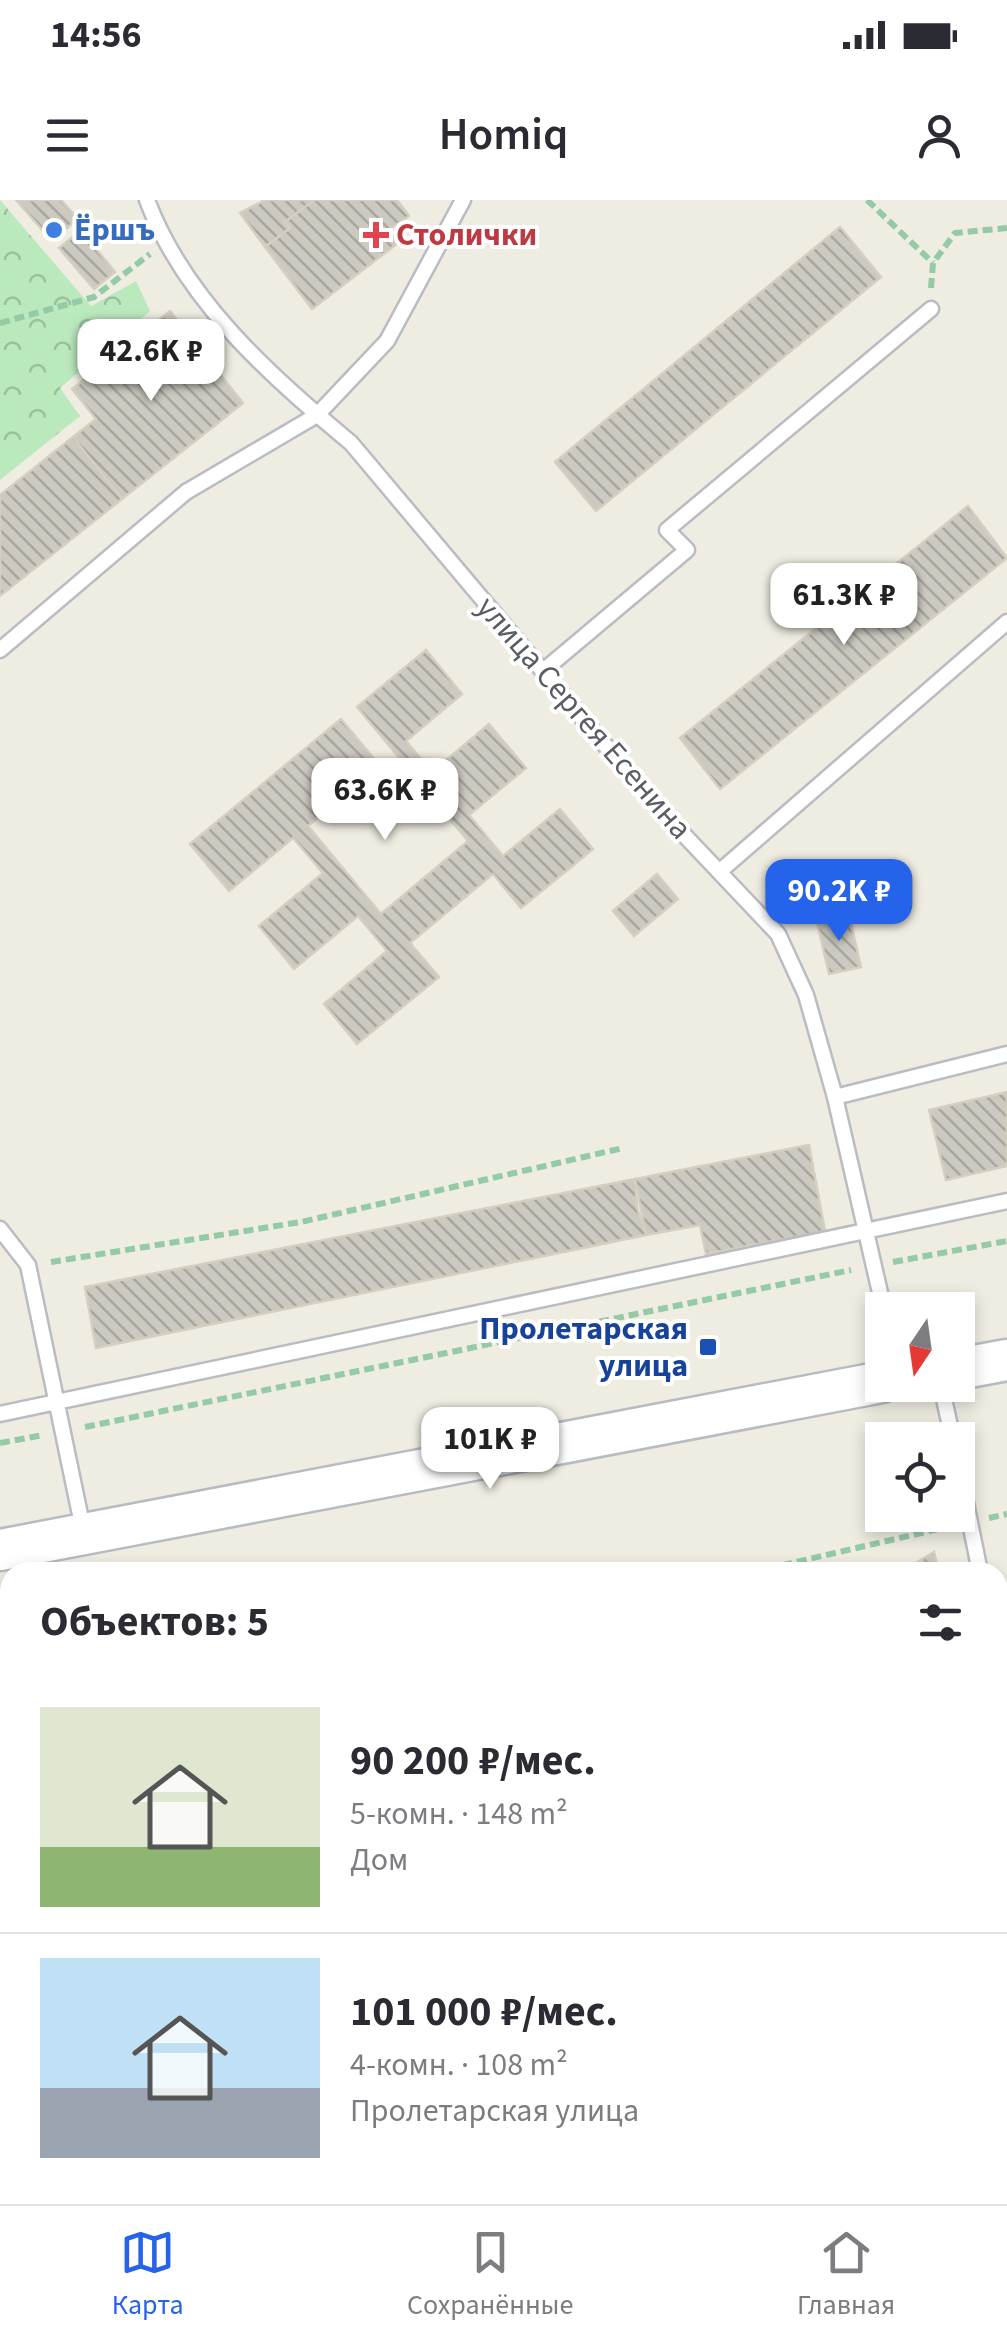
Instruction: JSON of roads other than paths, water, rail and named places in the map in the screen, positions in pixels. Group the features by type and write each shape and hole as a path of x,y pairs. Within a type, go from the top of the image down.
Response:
{"main road":[{"path":"975,1365 1007,1360"},
{"path":"0,1550 865,1385"}],"lane":[{"name":"улица Сергея Есенина","path":"147,200 163,244 194,292 317,415 351,443 652,801 778,934 794,962 835,1097 880,1292"},
{"path":"0,650 186,492 317,415 387,342 463,200"},
{"path":"542,671 687,550 667,530 930,309"},
{"path":"719,872 1007,622"},
{"path":"835,1097 1007,1054"},
{"path":"0,1414 60,1405 1007,1202"},
{"path":"0,1229 28,1265 84,1534"},
{"path":"972,1532 978,1562"}],"place":[{"name":"Ёршъ","path":"54,230"},
{"name":"Столички","path":"376,235"},
{"name":"Пролетарская улица","path":"708,1347"}]}
